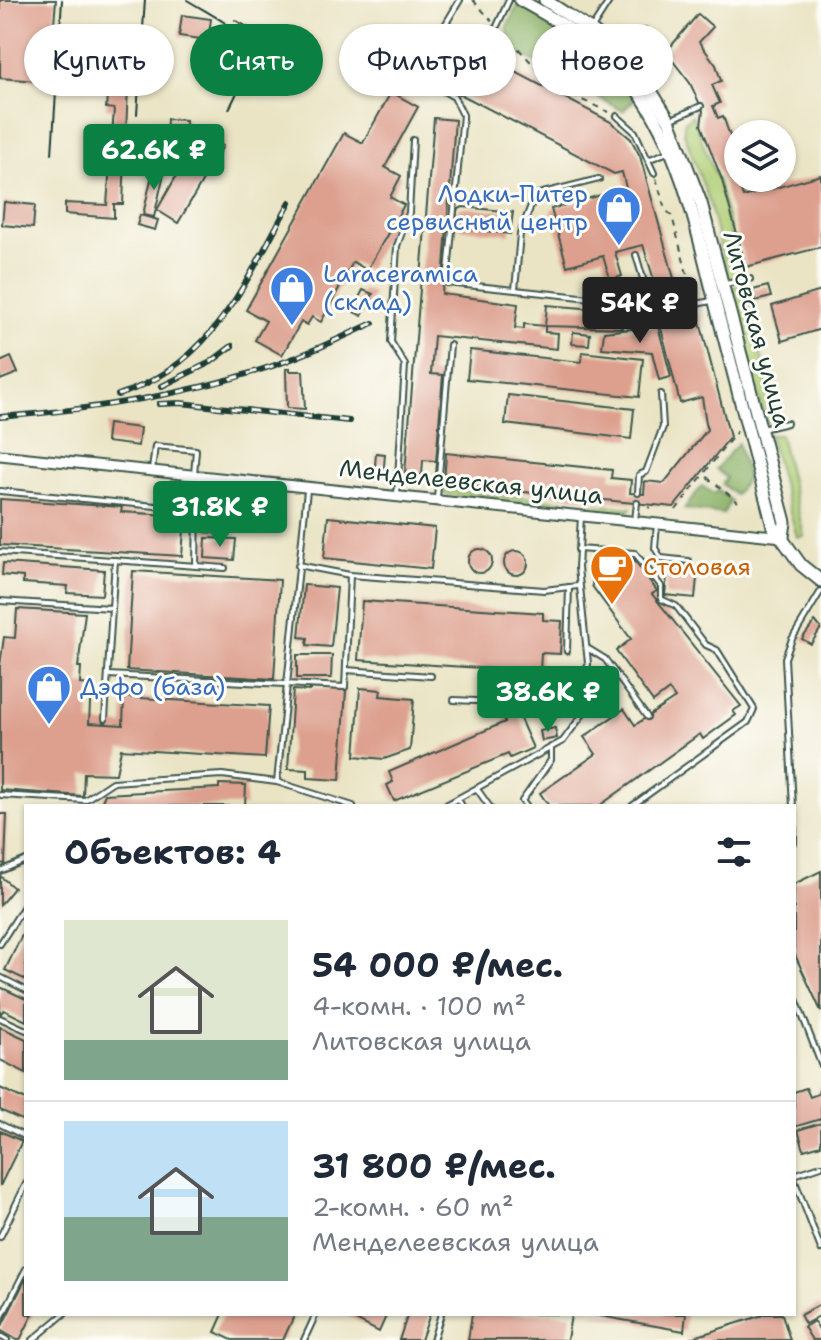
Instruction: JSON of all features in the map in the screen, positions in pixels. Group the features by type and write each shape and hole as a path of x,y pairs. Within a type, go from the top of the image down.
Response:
{"street":[{"name":"Литовская улица","path":"520,0 566,24"},
{"name":"Литовская улица","path":"545,0 574,24"},
{"name":"Литовская улица","path":"651,96 701,203 749,431 785,522 783,537"},
{"name":"Литовская улица","path":"664,123 670,151 717,286"},
{"name":"Менделеевская улица","path":"0,455 783,537"},
{"path":"783,537 801,565 821,581"}],"lane":[{"path":"460,0 415,75 454,97 463,115 447,283 619,301 662,311 720,299"},
{"path":"498,24 509,0"},
{"path":"594,24 610,0"},
{"path":"664,123 701,106"},
{"path":"617,116 635,132 654,173"},
{"path":"397,497 405,365 391,342 397,246 409,213 413,140"},
{"path":"650,159 670,151"},
{"path":"515,290 520,234 535,195 599,179"},
{"path":"636,255 652,309"},
{"path":"717,286 750,279"},
{"path":"437,502 450,345"},
{"path":"638,493 639,475 646,472 663,427 661,394"},
{"path":"749,431 787,423"},
{"path":"152,470 155,446 182,448 196,450 194,474"},
{"path":"277,782 308,485"},
{"path":"0,491 197,510 196,566"},
{"path":"635,522 637,503"},
{"path":"448,804 551,747 575,729 583,714 587,690 587,648 579,586 581,516"},
{"path":"657,524 655,548 661,558 689,561"},
{"path":"578,549 635,553 661,586 661,599 676,606 706,645 717,650 754,709 748,722 635,804"},
{"path":"0,552 225,568"},
{"path":"105,719 115,560"},
{"path":"298,565 350,575 544,590 579,586"},
{"path":"108,675 345,687 350,575"},
{"path":"567,651 569,587"},
{"path":"793,804 785,658 792,639 821,591"},
{"path":"0,601 112,608"},
{"path":"587,648 605,659 647,717"},
{"path":"346,670 431,676"},
{"path":"454,700 561,705 587,690"},
{"path":"524,804 522,801 553,755 551,747"},
{"path":"0,795 85,800 112,782 222,775 277,782 347,804"},
{"path":"477,789 488,804"},
{"path":"458,799 461,804"},
{"path":"0,871 24,861"},
{"path":"0,944 24,906"},
{"path":"0,977 24,989"},
{"path":"796,999 821,1064"},
{"path":"0,1018 24,1029"},
{"path":"0,1124 24,1136"},
{"path":"796,1176 821,1166"},
{"path":"796,1182 821,1249"},
{"path":"0,1237 24,1188"},
{"path":"0,1320 24,1273"},
{"path":"33,1340 62,1316"},
{"path":"304,1340 315,1316"},
{"path":"433,1340 440,1316"},
{"path":"0,1336 7,1340"}],"path":[{"path":"473,0 495,24"},
{"path":"516,46 555,88 617,116"},
{"path":"654,173 665,209 672,216 695,305"},
{"path":"676,510 749,431"},
{"path":"706,476 738,502"}],"green space":[{"path":"518,5 553,24 532,24 532,60 516,51 516,24 508,24"},
{"path":"596,96 633,96 635,99 623,111"},
{"path":"692,115 718,182 742,277 728,280 709,201 684,133 684,123"},
{"path":"744,284 776,418 766,423 730,288"},
{"path":"769,435 780,435 804,536 797,537"},
{"path":"738,443 747,478 735,495 722,484 726,478 716,469"},
{"path":"702,486 714,494 718,490 731,501 723,514 684,509"},
{"path":"443,489 631,508 627,512 443,494"}],"building":[{"path":"0,0 56,0 54,24 24,24 24,80 0,78"},
{"path":"698,14 713,27 699,42 716,65 721,81 712,85 720,103 713,106 718,118 723,116 724,120 724,187 701,125 703,111 690,83 673,61 673,44"},
{"path":"182,15 211,19 210,24 190,24 190,38 179,36"},
{"path":"516,72 532,81 532,96 561,96 611,122 631,139 640,156 680,300 662,305 643,245 615,252 622,276 610,280 603,256 567,266 551,209 626,188 622,172 614,174 464,96 516,96"},
{"path":"107,96 128,96 123,204 114,204 114,218 65,214 65,203 107,205 114,109 106,108"},
{"path":"389,96 398,96 418,107 385,167 401,176 390,197 404,205 367,270 353,262 321,322 312,317 307,325 301,322 282,355 255,340 266,321 246,310 344,133 363,143"},
{"path":"434,118 455,120 442,294 518,304 515,328 524,329 524,324 545,326 545,332 558,333 557,349 434,336 431,374 443,375 436,461 423,460 422,475 405,473"},
{"path":"167,119 186,120 185,156 165,155"},
{"path":"201,133 223,146 178,223 157,210"},
{"path":"154,166 165,169 154,217 143,215"},
{"path":"821,175 821,247 746,267 725,192 741,192 743,197 761,192 796,192 796,182"},
{"path":"4,202 35,205 33,228 2,225"},
{"path":"463,207 513,212 510,234 456,228 457,210"},
{"path":"140,215 158,220 155,230 137,225"},
{"path":"768,286 771,297 755,301 753,290"},
{"path":"363,290 373,294 362,316 352,311"},
{"path":"821,291 821,329 782,341 772,306"},
{"path":"547,305 620,311 623,328 545,326"},
{"path":"698,314 730,437 674,507 444,484 446,453 612,470 611,478 631,480 630,493 644,494 645,481 664,483 707,430 702,397 680,403 660,324"},
{"path":"658,326 671,377 659,380 652,352 602,348 604,332"},
{"path":"573,332 590,334 589,345 572,344"},
{"path":"470,350 581,362 582,352 643,359 639,397 467,379"},
{"path":"11,357 18,373 0,380 0,362"},
{"path":"290,368 290,371 303,371 305,409 287,408 286,369"},
{"path":"508,395 634,409 631,439 505,424"},
{"path":"108,424 140,428 138,446 106,442"},
{"path":"376,453 385,454 383,478 374,478"},
{"path":"0,499 122,507 121,512 185,516 182,556 0,545"},
{"path":"207,506 230,507 229,534 206,532"},
{"path":"328,517 435,528 431,569 324,558"},
{"path":"206,538 236,539 234,560 205,558"},
{"path":"480,549 491,556 492,561 485,572 480,573 469,566 468,561 475,550"},
{"path":"516,551 527,558 528,563 521,574 516,575 505,568 504,563 511,552"},
{"path":"595,556 621,560 624,564 632,557 657,591 652,594 741,706 733,711 736,715 703,739 700,734 602,804 548,804 540,793 596,754 584,737 624,709 635,725 675,698 669,690 653,702 616,651 631,639 592,586"},
{"path":"3,563 104,570 102,595 67,593 68,586 23,583 23,577 2,575"},
{"path":"659,564 698,568 695,598 665,595 667,576 657,575"},
{"path":"133,571 280,580 274,679 127,670"},
{"path":"304,585 337,588 331,647 307,645 308,638 299,637"},
{"path":"362,601 543,613 543,620 562,621 560,654 541,653 540,672 358,660"},
{"path":"17,609 85,613 78,667 81,667 80,684 91,685 89,723 123,725 124,697 269,706 265,758 121,749 116,774 84,773 83,796 0,790 0,666 4,637 15,638"},
{"path":"815,621 821,628 811,644 802,639"},
{"path":"297,655 332,655 331,678 297,678"},
{"path":"310,688 346,690 340,780 308,778 308,770 288,769 293,690 310,691"},
{"path":"360,688 381,690 380,696 414,699 410,750 384,759 355,756"},
{"path":"517,712 533,748 510,758 508,754 394,801 387,785 393,782 389,772 505,722 503,718"},
{"path":"555,728 557,738 542,741 540,731"},
{"path":"219,784 246,785 245,804 101,804 105,794 219,788"},
{"path":"0,814 7,814 5,864 0,863"},
{"path":"821,871 821,1011 796,957 796,883"},
{"path":"0,876 14,888 0,905"},
{"path":"24,931 24,979 5,970"},
{"path":"0,987 24,998 24,1020 4,1010 0,1014"},
{"path":"0,1027 24,1038 24,1072 0,1060"},
{"path":"821,1083 821,1119 796,1126 796,1091 806,1088 810,1097 818,1094"},
{"path":"0,1088 24,1099 24,1121 0,1110"},
{"path":"821,1123 821,1145 804,1150 798,1130"},
{"path":"0,1131 22,1141 0,1186"},
{"path":"24,1282 24,1316 32,1316 20,1340 0,1330"},
{"path":"821,1304 821,1315 805,1324 800,1315"},
{"path":"222,1316 294,1316 283,1340 232,1340 215,1332"},
{"path":"348,1316 386,1316 379,1332"},
{"path":"407,1316 429,1316 421,1340 399,1340"},
{"path":"472,1316 571,1316 567,1340 468,1340"},
{"path":"600,1316 686,1316 684,1331"},
{"path":"760,1316 783,1316 790,1340 685,1340"},
{"path":"814,1321 821,1333 821,1340 812,1340 804,1327"}],"tram line":[{"path":"52,154 62,0"},
{"path":"137,114 145,0"},
{"path":"187,0 224,22 244,41 248,53 246,67 229,109"},
{"path":"235,20 242,24"}],"railway":[{"path":"118,395 151,381 179,363 202,342 241,290 290,202"},
{"path":"0,417 99,406 197,388 289,360 373,323"},
{"path":"162,386 211,362 232,346"},
{"path":"159,404 180,403 349,421"}],"place":[{"name":"Лодки-Питер сервисный центр","path":"619,247"},
{"name":"Laraceramica (склад)","path":"292,327"},
{"name":"Столовая","path":"612,606"},
{"name":"Дэфо (база)","path":"49,726"}]}
